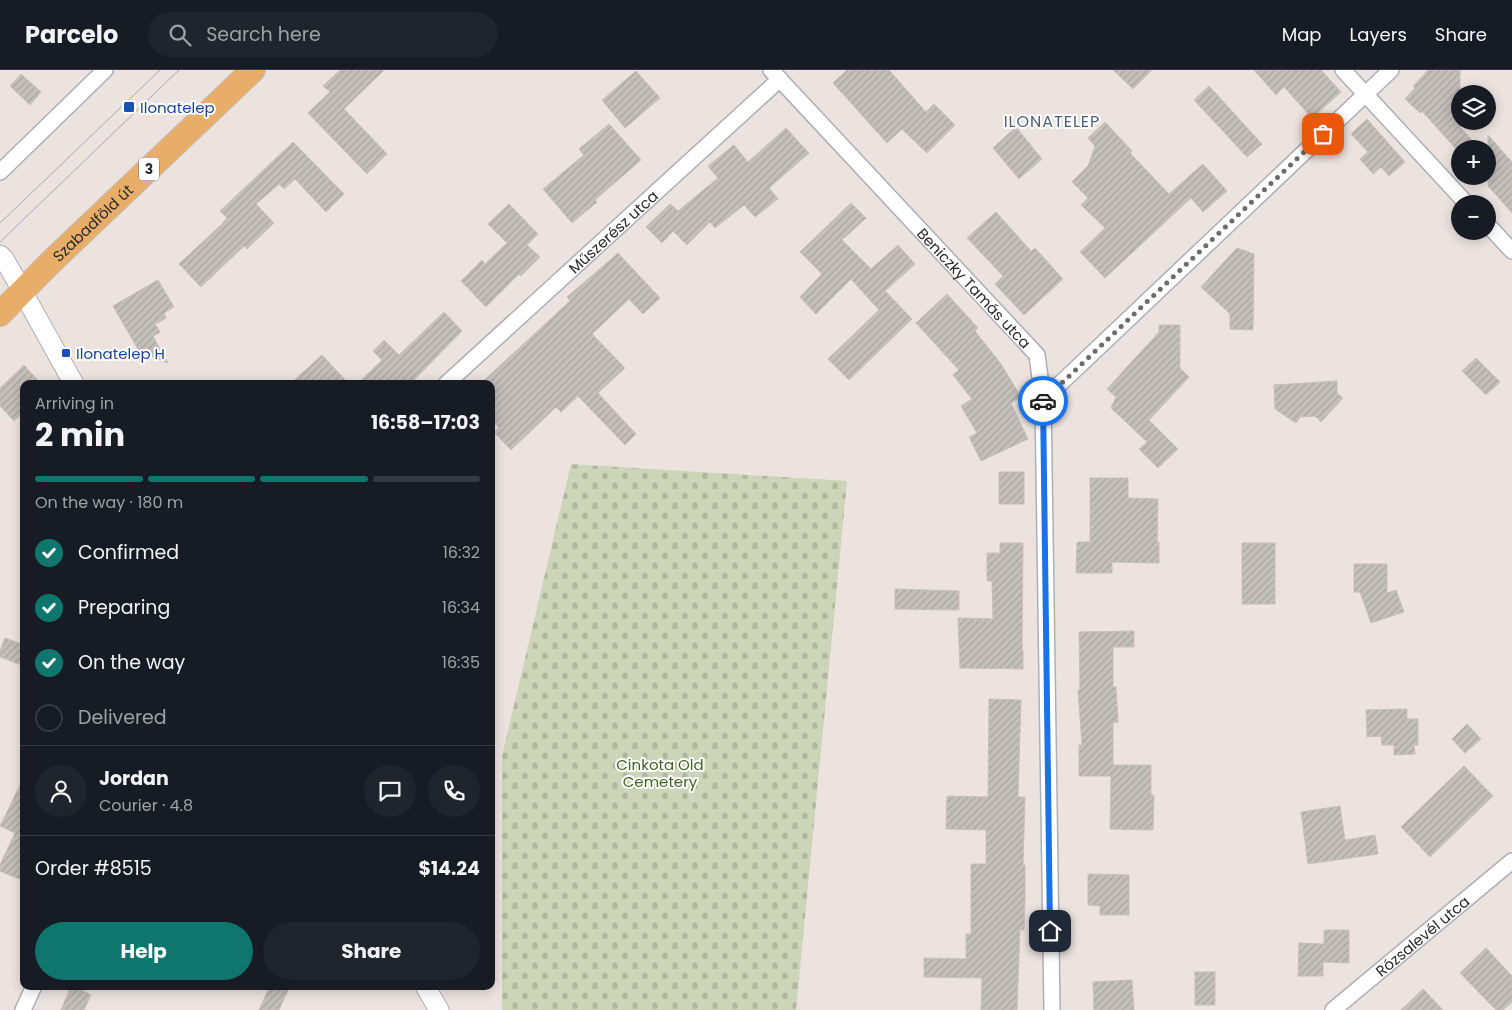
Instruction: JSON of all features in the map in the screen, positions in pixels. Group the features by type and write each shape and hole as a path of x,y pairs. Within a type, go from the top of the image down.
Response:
{"main road":[{"name":"Szabadföld út","path":"0,314 252,70"}],"street":[{"path":"0,172 106,70"},
{"path":"1342,70 1459,195"},
{"path":"1043,400 1391,70"},
{"name":"Műszerész utca","path":"450,380 775,75"},
{"name":"Beniczky Tamás utca","path":"775,75 1037,354 1043,400 1052,1010"},
{"path":"1496,234 1512,251"},
{"path":"0,255 23,291 37,320 72,380"},
{"name":"Rózsalevél utca","path":"1333,1010 1512,861"},
{"path":"23,1010 32,990"},
{"path":"427,990 439,1010"}],"green space":[{"name":"Cinkota Old Cemetery","path":"571,464 847,481 796,1010 502,1010 502,756"}],"building":[{"path":"340,70 384,70 344,109 387,154 367,174 308,113 330,92 323,86"},
{"path":"847,70 889,70 926,112 934,104 955,125 927,153 902,129 887,143 833,83"},
{"path":"1113,70 1152,70 1133,89"},
{"path":"1254,70 1321,70 1341,92 1312,118 1284,87 1276,95"},
{"path":"1428,70 1460,70 1460,85 1451,85 1451,130 1463,130 1472,140 1451,140 1451,143 1422,111 1420,113 1405,99 1415,88 1413,86"},
{"path":"636,71 660,98 625,128 602,100"},
{"path":"21,74 41,92 30,105 10,86"},
{"path":"1209,86 1262,144 1247,157 1194,100"},
{"path":"1367,119 1405,162 1389,176 1381,167 1373,174 1360,159 1368,152 1351,134"},
{"path":"1105,122 1132,151 1130,153 1169,194 1203,164 1227,191 1203,212 1191,198 1105,278 1080,252 1105,228 1081,205 1088,198 1072,182 1088,166 1095,146 1088,138"},
{"path":"609,124 641,160 572,223 543,189 584,155 579,149"},
{"path":"1016,127 1042,159 1019,179 993,148"},
{"path":"786,128 809,153 769,188 778,199 755,217 744,205 715,228 710,222 687,245 673,231 662,243 646,227 670,204 678,211 718,178 708,166 734,145 748,162"},
{"path":"293,142 344,194 326,212 295,179 284,189 279,184 256,204 274,223 247,249 244,246 201,287 179,264 227,218 220,211"},
{"path":"1496,144 1512,162 1512,213 1488,186 1496,185"},
{"path":"851,203 866,218 842,240 871,269 898,245 915,264 885,291 912,319 849,380 828,359 879,310 851,279 816,314 800,297 822,274 800,252"},
{"path":"509,204 538,234 527,245 540,257 521,276 519,274 486,307 461,281 482,260 485,264 507,243 488,224"},
{"path":"996,212 1031,251 1035,248 1063,279 1024,315 995,284 1003,276 967,238"},
{"path":"1237,248 1254,254 1253,330 1230,329 1230,314 1201,287"},
{"path":"618,253 660,298 643,314 629,299 592,334 625,368 598,393 636,434 625,445 578,396 561,412 556,407 511,450 495,433 499,428 495,424 495,380 484,380 570,301 567,297"},
{"path":"158,280 174,307 164,313 166,318 155,324 160,332 153,336 168,363 139,351 113,306"},
{"path":"947,294 978,328 975,331 1001,364 1021,397 1011,403 1028,439 981,461 969,437 977,433 961,406 972,399 953,375 959,370 916,323"},
{"path":"444,312 462,331 414,380 361,380 382,360 373,351 384,340 399,355"},
{"path":"1159,325 1180,325 1180,368 1189,377 1149,420 1178,449 1158,468 1139,449 1147,442 1111,408 1116,397 1107,389 1159,332"},
{"path":"322,355 345,380 294,380"},
{"path":"1476,358 1500,382 1486,395 1462,371"},
{"path":"24,365 37,380 20,380 20,416 14,421 0,406 0,388"},
{"path":"1337,381 1337,393 1343,398 1321,422 1315,416 1300,417 1296,423 1275,409 1274,385"},
{"path":"999,472 1024,472 1024,504 999,504"},
{"path":"1090,478 1128,478 1128,498 1158,499 1157,542 1159,542 1159,563 1112,562 1112,573 1076,573 1077,542 1090,542"},
{"path":"1000,543 1023,543 1023,669 960,668 958,618 993,619 992,581 987,581 987,553 1000,553"},
{"path":"1242,543 1275,543 1275,604 1242,604"},
{"path":"1354,564 1387,564 1387,593 1396,590 1404,612 1371,623 1360,592 1354,592"},
{"path":"895,589 959,591 959,610 895,609"},
{"path":"1134,631 1134,647 1113,647 1113,687 1116,687 1118,722 1113,723 1113,765 1151,765 1151,795 1154,795 1153,830 1110,829 1111,776 1079,776 1079,745 1082,745 1078,690 1080,690 1079,632"},
{"path":"5,638 20,644 20,664 0,657 0,651"},
{"path":"989,699 1021,700 1018,797 1025,797 1023,865 1025,865 1025,900 1024,930 1020,930 1017,1010 981,1010 982,978 924,977 924,958 966,959 966,934 971,934 971,864 986,864 986,830 946,829 947,796 988,797"},
{"path":"1407,709 1407,719 1418,719 1418,745 1414,745 1415,754 1394,755 1394,745 1382,745 1381,736 1367,737 1366,710"},
{"path":"1467,724 1481,739 1465,753 1452,739"},
{"path":"1464,766 1493,796 1430,857 1401,827"},
{"path":"20,785 20,879 0,871 0,865 15,833 0,826"},
{"path":"1340,806 1345,840 1375,835 1378,854 1308,864 1301,812"},
{"path":"1088,874 1129,875 1129,915 1100,915 1100,906 1088,905"},
{"path":"1324,930 1349,930 1349,963 1323,962 1323,976 1298,976 1299,943 1324,944"},
{"path":"1486,948 1512,976 1512,1002 1503,1010 1496,1010 1460,973"},
{"path":"1195,972 1215,972 1215,1005 1195,1005"},
{"path":"1132,980 1134,1010 1094,1010 1093,982"},
{"path":"1423,989 1443,1010 1401,1010"},
{"path":"69,990 82,990 91,995 84,1010 61,1010"},
{"path":"268,990 288,990 279,1010 259,1010"}],"tram line":[{"path":"0,223 160,70"},
{"path":"0,242 179,70"}],"way so far":[{"path":"1043,401 1323,134"}],"place":[{"name":"Ilonatelep","path":"129,107"},
{"name":"Ilonatelep H","path":"66,353"}],"district":[{"name":"ILONATELEP","path":"1052,121"}],"route":[{"path":"1043,401 1050,931"}]}
